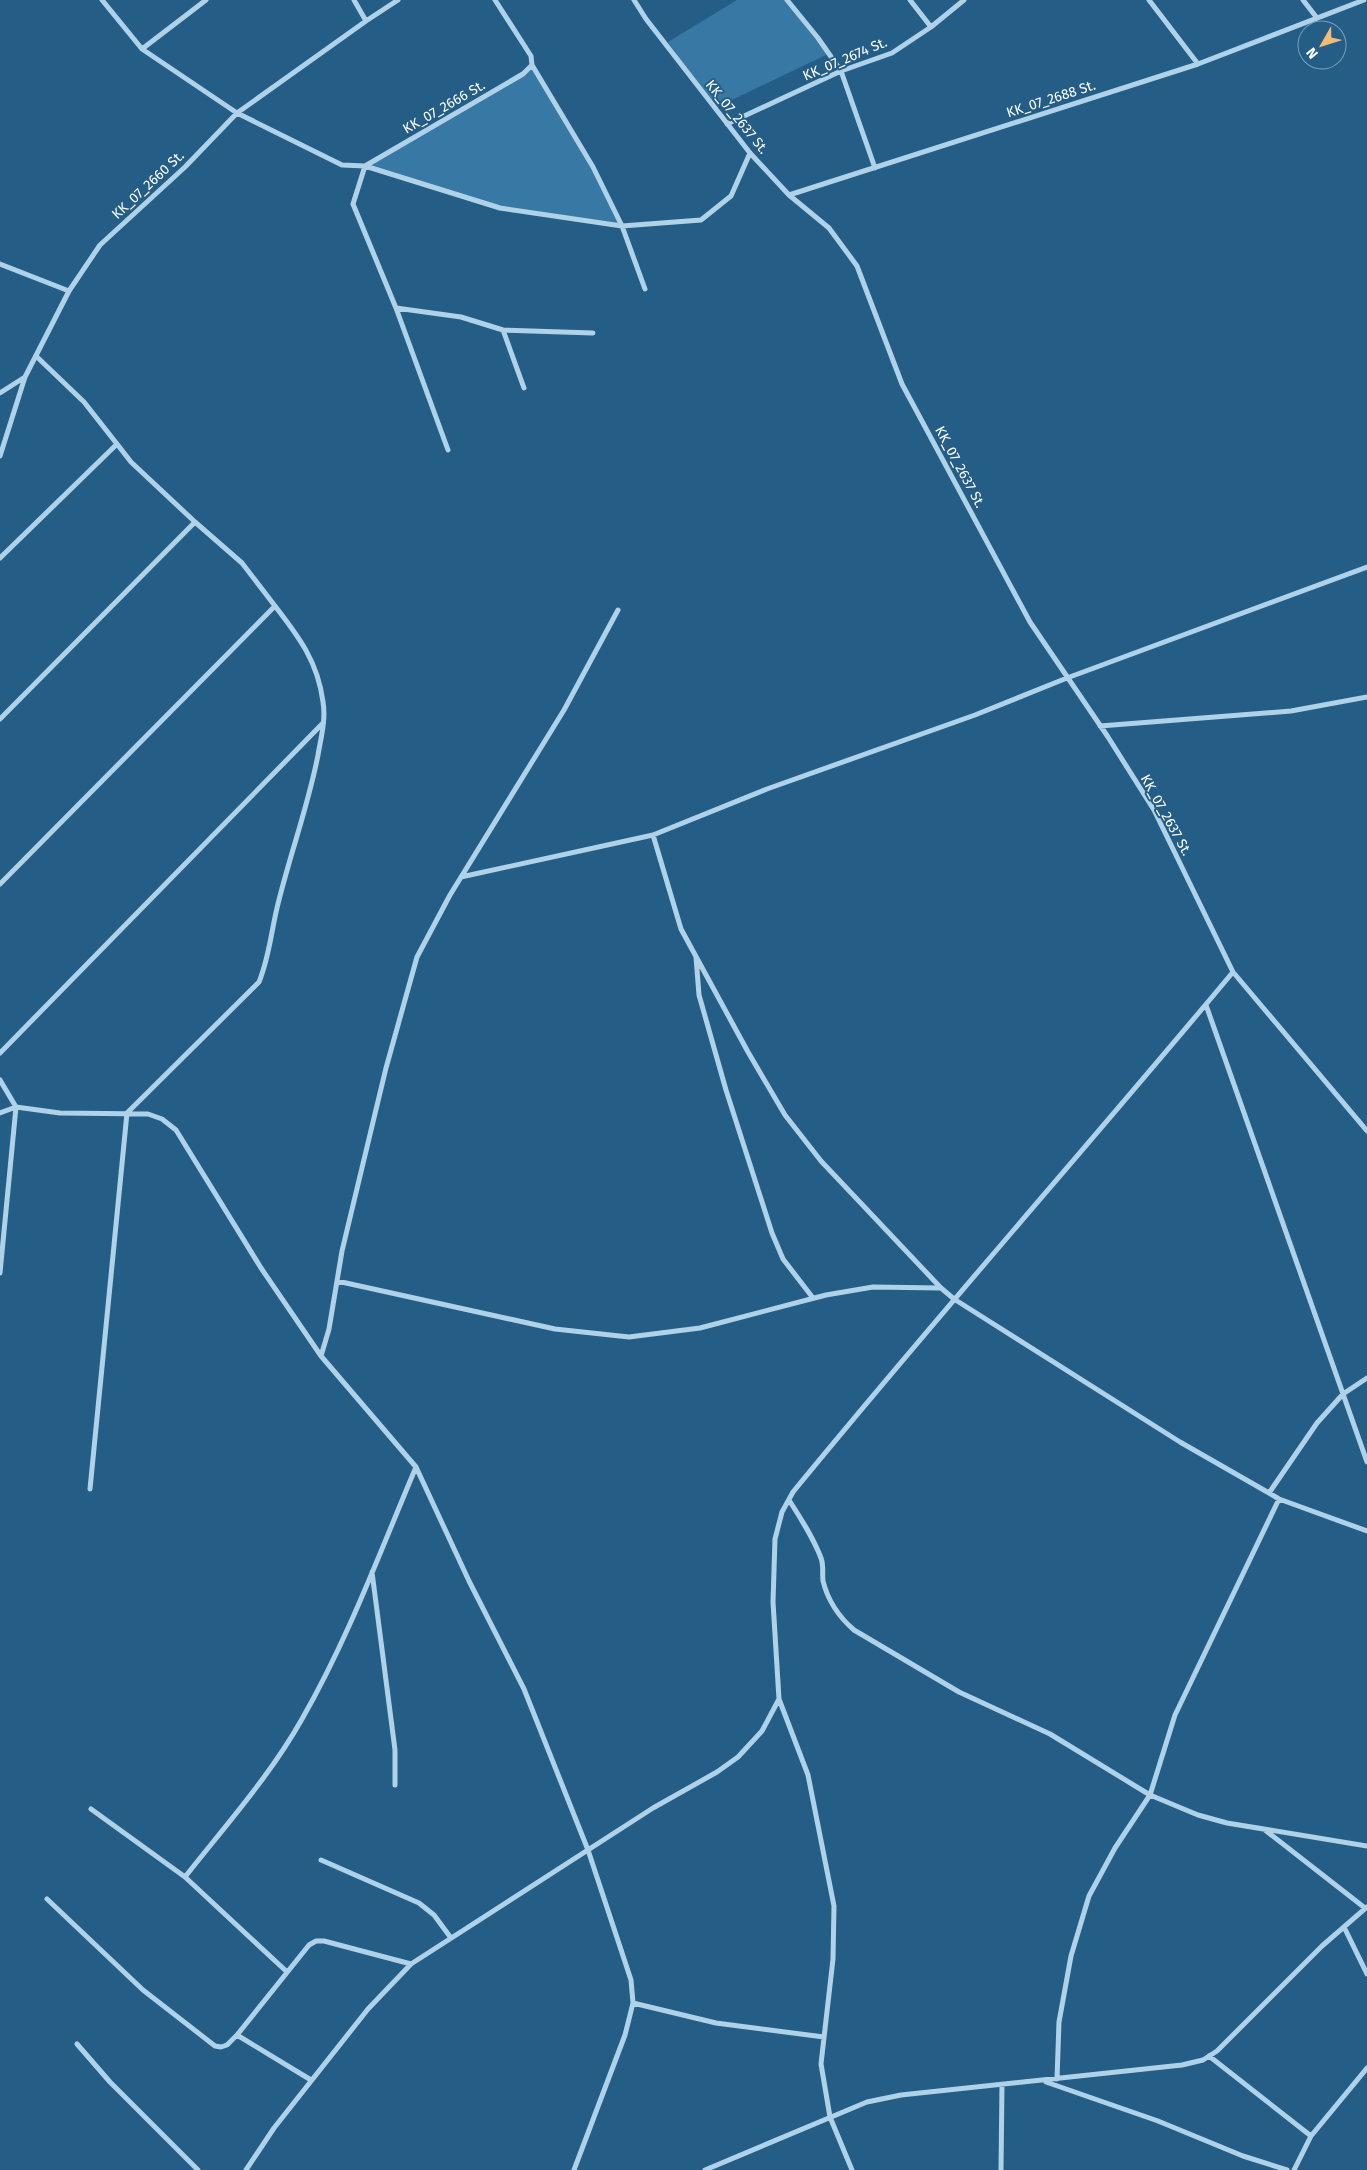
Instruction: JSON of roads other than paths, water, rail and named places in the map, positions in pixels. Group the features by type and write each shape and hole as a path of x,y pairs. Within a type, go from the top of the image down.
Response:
{"street":[{"path":"102,0 142,49 237,113 342,165 364,166 500,208 622,226 700,220 731,196 750,153"},
{"path":"142,49 206,0"},
{"path":"354,0 366,21"},
{"name":"KK_07_2660 St.","path":"0,456 25,376 68,291 100,245 185,167 237,113 398,0"},
{"path":"495,0 531,56 532,66 593,167 622,226 645,289"},
{"name":"KK_07_2637 St.","path":"634,0 646,19 750,153 789,195 829,228 857,266 902,384 1030,622 1154,810 1233,972 1367,1131"},
{"path":"787,0 818,38 841,71 875,168"},
{"path":"910,0 931,27"},
{"name":"KK_07_2674 St.","path":"727,124 841,71 892,53 931,27 964,0"},
{"path":"1149,0 1198,64"},
{"path":"1303,0 1318,18"},
{"name":"KK_07_2688 St.","path":"789,195 1198,64 1364,0"},
{"name":"KK_07_2666 St.","path":"364,166 523,74 532,66"},
{"path":"364,166 354,204 396,308 448,450"},
{"path":"0,264 68,291"},
{"path":"396,308 460,317 503,330 593,333"},
{"path":"503,330 524,388"},
{"path":"36,356 84,402 131,462 242,563 299,637 316,668 323,703 324,723 310,794 277,908 266,964 259,982 127,1113 90,1489"},
{"path":"0,393 25,376"},
{"path":"0,558 117,444"},
{"path":"0,719 195,522"},
{"path":"461,877 653,835 766,788 975,715 1067,678 1367,567"},
{"path":"0,884 275,606"},
{"path":"321,1356 329,1328 342,1252 386,1068 417,957 461,877 564,710 618,610"},
{"path":"1100,726 1291,710 1367,697"},
{"path":"0,1053 324,723"},
{"path":"653,835 682,929 748,1052 785,1114 821,1161 941,1288 954,1299 1180,1442 1279,1499 1367,1531"},
{"path":"696,955 699,995 726,1090 772,1233 783,1258 813,1298"},
{"path":"852,2170 830,2117 821,2064 833,1960 834,1906 808,1775 779,1699 773,1602 775,1539 782,1512 793,1492 898,1364 1087,1147 1233,972"},
{"path":"1206,1005 1367,1462"},
{"path":"0,1080 16,1107 0,1274"},
{"path":"0,1113 16,1107 60,1113 148,1114 162,1120 176,1130 261,1268 321,1356 416,1467 469,1581 524,1689 588,1850 631,1980 633,2002 625,2036 574,2170"},
{"path":"337,1281 555,1329 629,1337 700,1328 813,1298 873,1287 941,1288"},
{"path":"1269,1493 1318,1423 1343,1394 1367,1378"},
{"path":"185,1877 269,1769 301,1721 330,1668 416,1467"},
{"path":"1057,2079 1061,2013 1071,1956 1090,1896 1115,1848 1150,1795 1175,1716 1279,1499"},
{"path":"788,1500 814,1540 822,1562 823,1580 834,1609 842,1620 854,1630 958,1692 1050,1734 1150,1795 1198,1815 1263,1829 1367,1846"},
{"path":"372,1572 395,1750 395,1785"},
{"path":"246,2170 274,2128 311,2080 368,2009 411,1964 653,1808 717,1772 738,1757 762,1731 779,1699"},
{"path":"91,1809 185,1877 286,1972"},
{"path":"705,2170 867,2102 901,2095 1182,2065 1202,2060 1209,2056 1217,2051 1322,1946 1366,1907 1263,1829"},
{"path":"321,1860 419,1903 434,1915 450,1938"},
{"path":"47,1899 143,1990 215,2046 227,2045 237,2035 309,1944 316,1941 324,1941 411,1964"},
{"path":"1344,1927 1367,1974"},
{"path":"633,2002 716,2023 824,2038"},
{"path":"237,2035 311,2080"},
{"path":"77,2044 110,2082 198,2170"},
{"path":"1209,2056 1311,2136"},
{"path":"1294,2170 1311,2136 1367,2068"},
{"path":"1043,2081 1158,2121 1244,2156 1287,2170"},
{"path":"1001,2170 1002,2085"}]}
